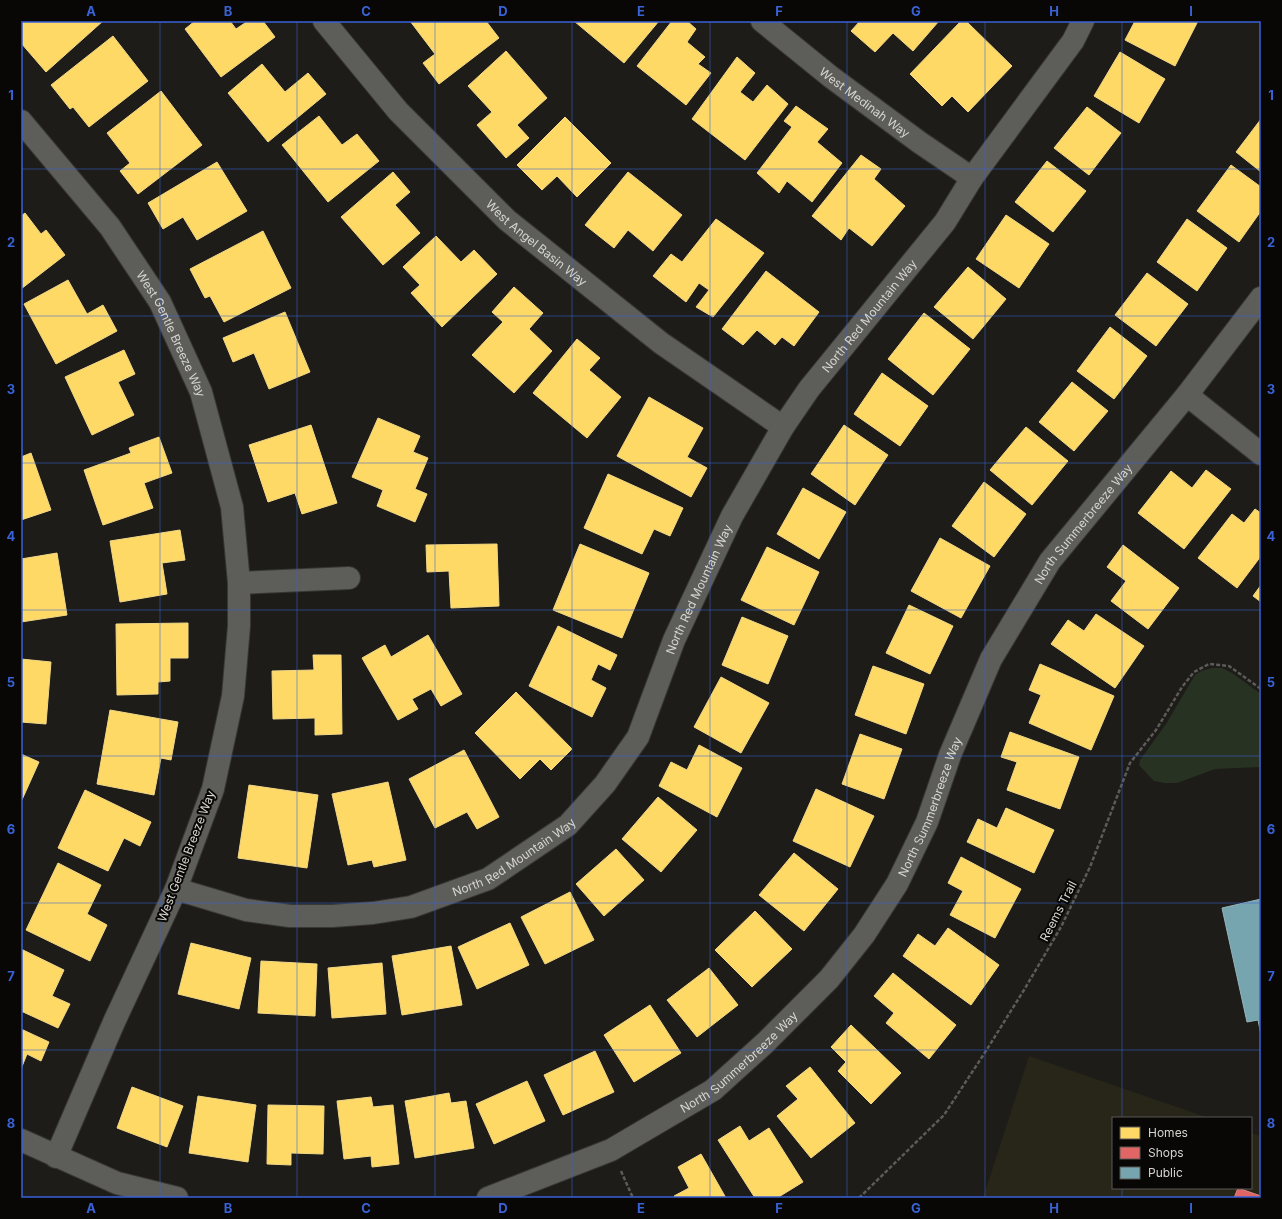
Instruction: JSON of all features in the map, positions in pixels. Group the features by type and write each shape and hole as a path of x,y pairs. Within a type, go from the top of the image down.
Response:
{"street":[{"name":"West Angel Basin Way","path":"324,21 398,111 507,220 661,343 783,427"},
{"name":"West Medinah Way","path":"762,21 831,77 919,142 972,178"},
{"name":"North Red Mountain Way","path":"176,890 246,910 290,916 332,916 373,913 411,907 488,879 568,825 605,784 638,736 674,640 732,516 783,427 809,389 945,222 972,178 1073,41 1083,21"},
{"name":"West Gentle Breeze Way","path":"21,121 110,227 160,302 201,392 232,507 239,583 239,626 231,704 213,789 176,890 114,1022 56,1157"},
{"name":"North Summerbreeze Way","path":"488,1198 612,1150 713,1090 765,1043 829,979 864,935 897,884 927,822 950,755 991,659 1050,560 1187,395 1261,298"},
{"path":"1187,395 1261,454"},
{"path":"239,583 349,578"},
{"path":"21,1140 56,1157 117,1183 177,1198"}],"path":[{"name":"Reems Trail","path":"859,1198 944,1115 992,1041 1061,927 1090,867 1130,763 1156,730 1182,687 1194,672 1209,664 1229,666 1261,689"},
{"path":"612,1150 633,1198"}],"shaded area":[{"path":"1029,1056 1206,1117 1112,1117 1112,1189 1252,1189 1252,1133 1261,1136 1261,1198 983,1198"}],"green space":[{"path":"1212,668 1222,668 1232,673 1261,694 1261,767 1215,769 1177,783 1154,781 1139,765 1140,760 1166,724 1195,675 1201,671"}],"building: Homes":[{"path":"21,21 103,21 46,72 21,43"},
{"path":"195,21 230,21 236,29 248,21 263,21 275,37 221,77 185,29"},
{"path":"410,21 486,21 499,38 439,84 423,63 435,54"},
{"path":"574,21 659,21 624,63"},
{"path":"672,21 687,21 696,29 687,42 705,57 698,64 711,73 686,105 637,66"},
{"path":"860,21 939,21 913,51 893,33 875,52 851,31"},
{"path":"961,21 966,21 1012,66 968,112 952,96 942,106 910,74"},
{"path":"1135,21 1198,21 1175,66 1125,40"},
{"path":"113,36 148,81 89,127 73,107 70,109 51,85"},
{"path":"506,51 547,98 517,125 529,138 506,158 477,125 492,112 468,86"},
{"path":"1120,52 1165,79 1139,123 1094,96"},
{"path":"737,57 755,73 740,92 753,102 767,85 788,104 745,160 692,119"},
{"path":"262,64 285,92 308,73 326,94 268,142 228,93"},
{"path":"161,91 202,145 138,194 120,171 130,163 107,133"},
{"path":"796,106 828,129 817,142 842,163 812,202 787,181 779,193 757,173 792,127 784,121"},
{"path":"1087,107 1121,133 1089,175 1054,148"},
{"path":"319,116 342,145 357,134 379,161 328,202 282,145"},
{"path":"565,117 611,163 577,197 557,176 542,190 517,165"},
{"path":"1261,119 1261,172 1236,152"},
{"path":"861,155 881,169 874,179 905,206 872,246 849,228 841,240 812,216"},
{"path":"1047,161 1086,191 1053,232 1015,202"},
{"path":"217,162 247,211 197,240 183,217 163,229 148,203"},
{"path":"1231,165 1261,187 1261,211 1239,242 1197,211"},
{"path":"393,172 410,192 395,205 420,233 383,265 341,217"},
{"path":"628,172 682,215 653,251 628,230 614,248 585,225"},
{"path":"25,213 41,234 46,230 65,255 21,289 21,216"},
{"path":"1006,215 1049,244 1019,288 976,259"},
{"path":"716,219 764,253 713,317 696,307 709,290 699,283 686,302 653,276 671,254 682,262"},
{"path":"1187,219 1227,248 1197,291 1157,262"},
{"path":"263,231 291,288 224,322 210,296 205,298 190,269"},
{"path":"436,236 461,262 474,250 497,274 442,327 411,293 420,285 403,267"},
{"path":"968,267 1006,299 973,339 934,307"},
{"path":"766,271 819,312 794,346 782,337 775,345 757,330 743,345 722,329"},
{"path":"1147,273 1188,304 1156,346 1115,315"},
{"path":"68,280 87,314 103,305 117,331 56,364 24,304"},
{"path":"514,287 543,313 529,329 552,351 514,393 472,355 503,322 492,312"},
{"path":"285,312 310,372 269,389 254,353 233,362 223,338"},
{"path":"924,313 970,349 933,395 888,359"},
{"path":"1110,327 1147,356 1114,399 1077,371"},
{"path":"577,339 600,358 589,370 621,397 587,438 533,393"},
{"path":"124,350 135,374 118,382 134,415 92,435 65,377"},
{"path":"882,373 928,406 900,446 854,414"},
{"path":"1072,382 1108,411 1074,451 1039,422"},
{"path":"649,397 703,428 687,457 707,468 691,497 617,456"},
{"path":"378,418 420,436 413,452 428,458 415,489 427,494 415,522 377,506 383,490 352,477"},
{"path":"311,425 337,503 302,514 295,493 268,502 249,445"},
{"path":"844,425 888,455 855,505 811,474"},
{"path":"1026,427 1068,461 1032,505 990,470"},
{"path":"159,437 172,473 144,483 153,508 103,525 84,470 131,453 129,448"},
{"path":"31,453 51,510 21,520 21,457"},
{"path":"1206,470 1231,489 1184,549 1138,513 1171,471 1192,488"},
{"path":"608,474 683,508 670,536 654,529 642,554 584,528"},
{"path":"984,482 1026,514 994,557 952,526"},
{"path":"803,488 846,512 819,559 777,534"},
{"path":"1255,509 1261,513 1261,556 1237,588 1198,558 1232,514 1244,523"},
{"path":"180,530 185,560 162,563 167,594 120,602 110,541"},
{"path":"940,538 990,566 961,618 911,591"},
{"path":"497,544 499,606 451,608 449,571 427,572 426,545"},
{"path":"580,544 649,573 622,638 553,610"},
{"path":"1123,545 1179,588 1148,629 1111,601 1126,581 1107,567"},
{"path":"767,547 819,572 794,625 741,600"},
{"path":"57,553 67,615 21,622 21,559"},
{"path":"1261,585 1261,602 1253,596"},
{"path":"909,605 953,626 930,674 886,653"},
{"path":"1096,614 1144,646 1115,688 1051,644 1068,620 1084,631"},
{"path":"742,617 788,636 768,684 722,665"},
{"path":"188,623 188,658 170,658 170,681 158,682 158,694 117,695 116,624"},
{"path":"558,626 617,655 610,670 598,664 591,680 606,688 592,717 529,686"},
{"path":"428,635 462,694 441,706 431,689 412,699 418,709 398,720 362,658 385,645 391,657"},
{"path":"313,655 341,655 342,734 315,735 315,718 273,719 272,671 314,670"},
{"path":"21,659 51,662 46,724 21,722"},
{"path":"1040,664 1114,696 1091,750 1029,723 1041,695 1029,690"},
{"path":"873,666 924,684 906,734 855,715"},
{"path":"721,677 769,703 741,753 694,727"},
{"path":"516,692 572,749 551,770 540,759 520,779 475,733"},
{"path":"110,710 178,722 171,760 161,758 154,795 97,784"},
{"path":"1010,732 1079,757 1060,809 1007,790 1017,762 1001,757"},
{"path":"860,734 902,749 884,799 842,784"},
{"path":"699,745 742,768 717,817 659,786 671,762 687,770"},
{"path":"464,750 499,817 477,829 467,812 435,828 409,779"},
{"path":"21,754 39,762 21,802"},
{"path":"388,782 406,860 374,867 372,860 348,865 332,794"},
{"path":"249,785 318,795 307,868 238,858"},
{"path":"816,789 874,816 850,867 793,841"},
{"path":"85,790 151,822 140,846 124,838 108,871 58,848"},
{"path":"658,797 697,830 661,872 622,839"},
{"path":"1006,808 1054,830 1034,873 967,842 978,819 997,828"},
{"path":"616,849 644,880 604,916 576,884"},
{"path":"794,853 838,889 804,931 759,895"},
{"path":"961,857 1021,889 995,938 950,915 963,891 948,883"},
{"path":"58,863 101,885 87,914 107,925 90,961 26,930"},
{"path":"570,892 594,940 545,964 521,917"},
{"path":"755,911 792,949 752,987 715,950"},
{"path":"510,923 529,965 477,989 458,947"},
{"path":"948,928 999,965 971,1005 903,956 918,934 935,946"},
{"path":"191,943 251,958 239,1009 178,994"},
{"path":"451,946 462,1005 402,1015 392,956"},
{"path":"21,949 64,970 52,996 70,1004 58,1028 21,1011"},
{"path":"261,961 317,964 315,1016 258,1013"},
{"path":"382,963 386,1014 332,1018 328,968"},
{"path":"709,968 738,1005 697,1037 667,1000"},
{"path":"893,973 956,1025 929,1059 886,1023 894,1013 874,996"},
{"path":"650,1005 681,1053 634,1082 604,1035"},
{"path":"851,1025 901,1073 871,1104 838,1071 846,1062 831,1047"},
{"path":"21,1029 49,1042 41,1061 27,1054 21,1069"},
{"path":"595,1051 614,1092 563,1115 544,1075"},
{"path":"810,1067 855,1123 811,1158 777,1116 798,1099 786,1086"},
{"path":"527,1081 545,1121 494,1144 476,1104"},
{"path":"132,1087 183,1106 167,1147 117,1128"},
{"path":"449,1093 451,1103 466,1101 474,1148 415,1158 405,1101"},
{"path":"198,1096 256,1105 248,1162 189,1153"},
{"path":"371,1097 373,1107 393,1105 399,1164 372,1167 371,1156 344,1159 337,1101"},
{"path":"268,1105 324,1106 323,1154 291,1153 291,1165 267,1164"},
{"path":"740,1126 749,1141 769,1128 803,1182 777,1198 755,1198 718,1140"},
{"path":"701,1154 726,1198 675,1198 674,1196 689,1188 678,1167"}],"building: Shops":[{"path":"1238,1189 1261,1196 1261,1198 1234,1198"}],"building: Public":[{"path":"1261,899 1261,1035 1258,1020 1247,1022 1222,908"}]}
